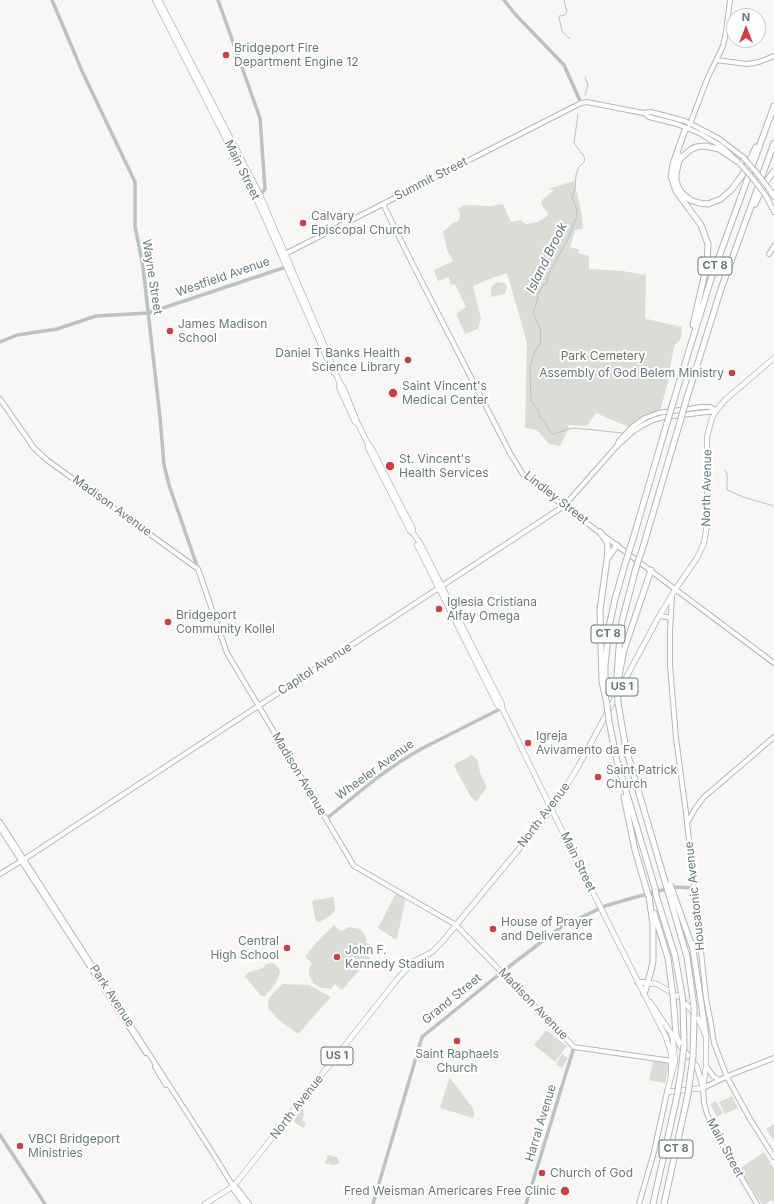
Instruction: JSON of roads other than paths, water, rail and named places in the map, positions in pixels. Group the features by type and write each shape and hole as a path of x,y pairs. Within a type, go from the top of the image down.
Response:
{"highway":[{"name":"CT 8","path":"653,1204 677,1096 681,1071 684,1045 683,1003 674,951 656,895 611,737 605,675 608,637 615,599 691,340 718,258 774,106"},
{"path":"689,126 679,158 676,180 678,187 688,199 701,204 710,204 719,200 731,191 740,179 766,128"},
{"path":"689,126 685,130 671,174 672,182 677,193 702,227 707,241 708,252 704,278 693,322 691,340"},
{"name":"CT 8","path":"664,1204 688,1094 694,1007 687,957 670,891 661,869 625,743 618,703 618,657 626,603 715,305 774,143"},
{"path":"676,172 678,163 683,155 690,150 701,146 717,148 738,162"},
{"path":"741,232 763,187 774,171"},
{"path":"600,532 607,545 607,559 600,615 602,681 607,705"},
{"path":"607,559 617,545"},
{"path":"618,686 624,650 651,570"},
{"path":"620,770 638,862 667,954 673,996 676,1035 680,1045 691,1056"},
{"path":"670,891 694,954 706,1036"},
{"path":"644,994 652,968 653,920 649,897"},
{"path":"638,982 648,982"}],"main road":[{"name":"Main Street","path":"155,0 258,196"},
{"name":"Main Street","path":"159,0 258,196 322,343 333,372 335,372 340,383 339,387 354,422 358,424 368,444 372,447 413,529 413,533 420,543 498,706 502,708 666,1038 673,1061"},
{"path":"689,126 706,81 722,50 726,36 730,0"},
{"path":"716,60 737,64 751,64 774,56"},
{"path":"580,103 587,102 644,113 649,117 689,126 718,138 743,158 757,172 772,194"},
{"name":"Summit Street","path":"283,255 580,103"},
{"path":"689,126 717,144 738,162 766,196 774,212"},
{"name":"Lindley Street","path":"383,204 510,453 524,476 774,663"},
{"path":"769,254 774,246"},
{"name":"North Avenue","path":"205,1204 233,1186 399,977 413,962 432,952 442,942 552,809 578,768 675,590 697,558 706,534 707,436 716,410 733,393 774,358"},
{"name":"Madison Avenue","path":"0,399 34,448 47,460 198,569 227,653 354,866 456,925 574,1047 673,1061"},
{"name":"Capitol Avenue","path":"0,874 441,588 564,506 616,447 619,441 645,418 658,413 702,407 716,410"},
{"name":"Housatonic Avenue","path":"672,596 670,665 672,694 706,998 714,1042 726,1077 774,1157"},
{"path":"660,616 671,619"},
{"path":"687,824 702,798 774,737"},
{"name":"Park Avenue","path":"0,822 214,1155 233,1186 234,1191 244,1204"},
{"name":"Park Avenue","path":"0,828 23,860"},
{"name":"Main Street","path":"648,982 657,984 681,998 698,1018 706,1036 706,1066 703,1088 704,1103 707,1114 717,1136 757,1204"},
{"name":"Main Street","path":"644,994 670,1033 674,1045 673,1061"},
{"name":"Main Street","path":"666,1038 691,1056 697,1067 703,1088"},
{"path":"667,1092 703,1088 774,1058"},
{"path":"639,1204 654,1152 673,1061"},
{"path":"706,1066 713,1076 719,1080"},
{"name":"Park Avenue","path":"233,1186 249,1204"},
{"name":"North Avenue","path":"210,1204 217,1197"}],"street":[{"name":"Wayne Street","path":"52,0 82,71 134,180 135,226 143,267 164,465 169,485 198,569"},
{"path":"218,0 260,118 265,189 258,196"},
{"path":"504,0 523,23 548,46 564,65 580,103"},
{"name":"Westfield Avenue","path":"0,342 17,335 57,329 96,316 148,313 288,266"},
{"name":"Wheeler Avenue","path":"326,819 401,761 421,749 502,708"},
{"name":"Grand Street","path":"373,1204 422,1037 502,972 561,927 601,908 666,889 681,887 694,888"},
{"name":"Harral Avenue","path":"526,1204 574,1047"},
{"path":"0,1135 45,1204"}],"waterway":[{"name":"Island Brook","path":"564,0 567,12 565,15 559,17 562,31 570,39"},
{"name":"Island Brook","path":"585,77 588,85 585,95"},
{"name":"Island Brook","path":"578,114 574,143 585,158 576,175 575,189 572,197 577,210 577,216 567,241 548,275 547,283 543,285 537,296 538,299 533,313 540,328 541,335 540,344 535,351 530,367 531,400 538,410 540,418 554,434 575,428 622,433"},
{"name":"Island Brook","path":"725,470 727,474 727,490 743,497 774,506"}],"place":[{"name":"Bridgeport Fire Department Engine 12","path":"226,55"},
{"name":"Calvary Episcopal Church","path":"303,223"},
{"name":"James Madison School","path":"170,331"},
{"name":"Daniel T Banks Health Science Library","path":"408,360"},
{"name":"Assembly of God Belem Ministry","path":"732,373"},
{"name":"Saint Vincent's Medical Center","path":"393,393"},
{"name":"St. Vincent's Health Services","path":"390,466"},
{"name":"Iglesia Cristiana Alfay Omega","path":"439,609"},
{"name":"Bridgeport Community Kollel","path":"168,622"},
{"name":"Igreja Avivamento da Fe","path":"528,743"},
{"name":"Saint Patrick Church","path":"598,777"},
{"name":"House of Prayer and Deliverance","path":"493,929"},
{"name":"Central High School","path":"287,948"},
{"name":"John F. Kennedy Stadium","path":"337,957"},
{"name":"Saint Raphaels Church","path":"457,1041"},
{"name":"VBCI Bridgeport Ministries","path":"20,1146"},
{"name":"Church of God","path":"542,1173"},
{"name":"Fred Weisman Americares Free Clinic","path":"565,1191"}],"park label":[{"name":"Park Cemetery","path":"603,356"}]}
